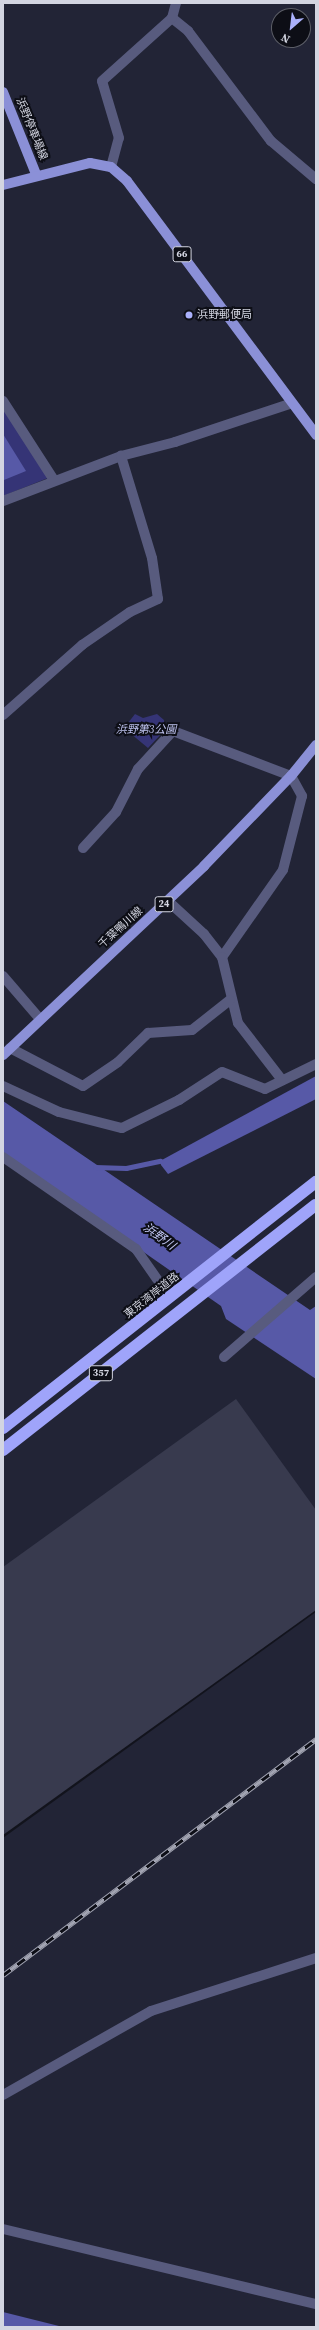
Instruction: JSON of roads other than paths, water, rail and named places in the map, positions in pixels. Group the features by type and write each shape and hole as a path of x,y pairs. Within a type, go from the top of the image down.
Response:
{"highway":[{"name":"東京湾岸道路","path":"3,1428 185,1287 316,1182"},
{"name":"357","path":"3,1450 316,1205"}],"main road":[{"name":"浜野停車場線","path":"3,92 36,174"},
{"path":"3,185 36,174 90,163 111,166"},
{"name":"66","path":"111,166 127,181 316,435"},
{"name":"千葉鴨川線","path":"6,1051 168,901 291,776 316,745"}],"street":[{"path":"111,166 119,138 102,81 172,18 176,3"},
{"path":"172,18 188,31 271,141 316,179"},
{"path":"3,401 54,480"},
{"path":"3,501 54,480 121,456 292,403"},
{"path":"3,716 82,645 130,612 158,599 152,558 121,456"},
{"path":"83,848 116,812 138,769 172,731 291,776 302,796 283,870 222,957"},
{"path":"168,901 204,934 222,957 230,1000 238,1023 282,1080"},
{"path":"3,976 40,1019"},
{"path":"6,1051 83,1086 118,1062 148,1034 192,1030 230,1000"},
{"path":"3,1086 59,1112 122,1128 179,1100 222,1072 265,1089 316,1064"},
{"path":"3,1157 136,1249 157,1279"},
{"path":"224,1357 296,1292 316,1277"},
{"path":"3,2095 151,2011 316,1958"},
{"path":"3,2229 316,2304"}],"water":[{"path":"3,434 26,471 4,480 3,480"},
{"path":"316,1076 316,1099 168,1174 161,1165 160,1161"},
{"name":"浜野川","path":"3,1101 310,1310 316,1306 316,1379 226,1319 221,1306 3,1154"},
{"path":"3,2312 63,2327 3,2327"}],"waterway":[{"path":"95,1167 126,1168 160,1161"}],"railway":[{"path":"3,1975 316,1739"}],"place":[{"name":"浜野郵便局","path":"189,315"}],"park label":[{"name":"浜野第3公園","path":"146,730"}]}
